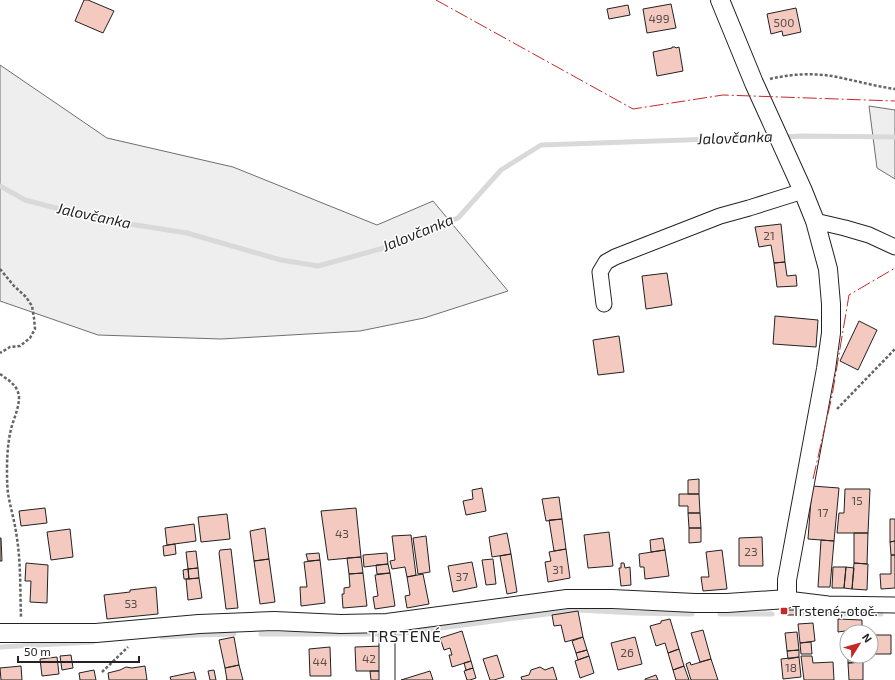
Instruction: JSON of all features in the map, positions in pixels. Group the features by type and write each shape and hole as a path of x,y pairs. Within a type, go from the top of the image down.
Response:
{"street":[{"path":"720,0 754,83 803,191 815,222 828,269 831,304 831,333 826,369 787,580 787,599"},
{"path":"604,304 600,272 606,262 615,257 720,216 803,191"},
{"path":"815,222 869,235 895,247"},
{"path":"0,633 96,634 199,624 274,621 341,624 387,623 567,600 612,599 727,603 787,599 828,604 895,605"},
{"path":"387,623 387,680"}],"path":[{"path":"754,83 802,74 830,76 895,90"},
{"path":"0,269 14,286 26,297 32,306 35,329 30,338 20,346 10,347 0,353"},
{"path":"833,413 895,349"},
{"path":"0,374 12,382 19,396 18,408 10,438 7,468 8,492 16,532 20,564 22,633"},
{"path":"102,672 146,630"}],"shaded area":[{"path":"0,65 107,138 233,167 377,225 433,201 508,291 424,318 360,331 221,339 98,335 0,301"},
{"path":"869,106 895,110 895,179 877,168"}],"building":[{"path":"84,0 88,0 114,11 103,33 75,21"},
{"path":"671,4 676,28 647,33 643,9"},
{"path":"628,5 630,15 609,19 607,9"},
{"path":"796,8 801,32 783,36 782,31 771,34 767,14"},
{"path":"672,47 679,47 683,71 657,76 653,52"},
{"path":"781,224 785,262 774,263 771,245 759,247 755,227"},
{"path":"785,262 787,276 796,275 797,286 777,287 774,263"},
{"path":"667,273 672,305 646,309 642,276"},
{"path":"775,316 818,320 816,347 773,344"},
{"path":"859,321 877,330 858,370 840,361"},
{"path":"619,336 624,372 598,375 593,340"},
{"path":"699,479 699,494 688,494 688,480"},
{"path":"812,486 839,488 834,541 808,539"},
{"path":"482,488 486,511 466,515 463,501 473,499 472,490"},
{"path":"845,489 870,489 868,533 837,533 839,513 844,513"},
{"path":"679,494 699,494 700,513 688,513 688,506 679,506"},
{"path":"559,497 562,519 546,521 542,499"},
{"path":"45,508 47,523 21,526 19,511"},
{"path":"356,508 361,557 328,560 321,511"},
{"path":"688,513 700,513 701,528 689,528"},
{"path":"227,514 230,539 201,542 198,517"},
{"path":"562,519 566,549 554,551 549,520"},
{"path":"890,519 895,519 895,541 890,542"},
{"path":"194,524 196,541 167,545 165,528"},
{"path":"265,528 269,559 254,561 250,531"},
{"path":"689,528 701,528 701,542 689,543"},
{"path":"70,529 73,557 51,560 47,532"},
{"path":"609,532 613,566 588,568 584,535"},
{"path":"507,533 511,554 492,557 489,537"},
{"path":"854,533 868,533 867,564 854,563"},
{"path":"411,535 416,575 407,577 405,567 392,569 390,561 395,560 392,536"},
{"path":"426,536 430,572 418,574 413,538"},
{"path":"762,537 763,566 739,566 739,538"},
{"path":"1,538 2,561 0,561"},
{"path":"663,538 665,550 651,552 650,540"},
{"path":"821,540 834,541 830,587 818,587"},
{"path":"895,541 895,555 891,555 890,542"},
{"path":"175,544 176,554 164,556 163,546"},
{"path":"231,549 238,608 226,609 219,553 220,550"},
{"path":"566,549 570,578 548,582 545,562 551,561 549,552"},
{"path":"665,550 669,576 645,579 644,567 640,567 639,554"},
{"path":"722,550 727,589 703,591 701,577 709,577 706,552"},
{"path":"196,551 198,568 188,569 186,552"},
{"path":"319,553 320,560 308,561 306,554"},
{"path":"387,553 388,564 364,567 363,555"},
{"path":"511,554 517,592 507,594 500,556"},
{"path":"891,555 895,555 895,588 881,589 880,574 891,574"},
{"path":"361,557 363,573 349,574 347,558"},
{"path":"269,559 275,602 260,604 254,561"},
{"path":"493,559 496,584 486,585 482,560"},
{"path":"320,560 325,603 301,606 300,587 307,587 304,562"},
{"path":"472,562 477,587 453,592 448,566"},
{"path":"26,563 48,565 47,603 30,602 31,581 25,581"},
{"path":"621,563 624,563 625,568 630,567 631,585 621,586 619,568 621,568"},
{"path":"854,563 868,564 867,590 852,589"},
{"path":"388,564 390,573 377,574 376,565"},
{"path":"833,567 846,567 844,588 832,588"},
{"path":"846,567 854,568 852,589 844,588"},
{"path":"198,568 199,578 189,579 188,569"},
{"path":"188,569 189,579 184,579 183,570"},
{"path":"363,573 367,606 343,608 342,594 344,594 344,588 350,587 349,574"},
{"path":"390,573 395,606 375,609 373,597 378,596 375,575"},
{"path":"423,574 429,604 407,608 405,596 410,595 407,577"},
{"path":"199,578 202,598 188,600 186,579"},
{"path":"156,587 158,614 107,619 104,595"},
{"path":"787,610 796,610 797,615 787,615"},
{"path":"578,611 583,637 565,642 561,625 554,626 552,615"},
{"path":"670,619 679,649 668,653 665,643 656,646 650,626"},
{"path":"838,619 862,620 862,624 839,624 838,632"},
{"path":"813,623 815,641 800,643 798,624"},
{"path":"703,630 711,659 700,662 691,633"},
{"path":"462,631 471,661 452,667 449,655 452,655 450,648 444,650 440,638"},
{"path":"797,632 799,650 787,651 785,633"},
{"path":"879,635 891,635 891,654 879,654"},
{"path":"234,637 239,665 225,668 219,640"},
{"path":"583,637 587,650 576,653 572,641"},
{"path":"635,637 642,664 618,670 611,643"},
{"path":"811,642 812,654 801,654 800,643"},
{"path":"382,646 382,671 356,671 355,647"},
{"path":"330,647 331,676 310,676 309,649"},
{"path":"679,649 684,666 673,670 668,653"},
{"path":"587,650 589,656 578,660 576,653"},
{"path":"799,650 799,657 788,659 787,651"},
{"path":"71,655 73,668 62,670 60,656"},
{"path":"497,655 504,677 490,680 483,659"},
{"path":"589,656 594,673 580,678 575,661"},
{"path":"801,656 812,656 813,663 833,662 834,680 804,680"},
{"path":"57,657 59,674 42,676 40,659"},
{"path":"799,657 801,677 783,679 781,659"},
{"path":"711,659 718,680 691,680 686,664 690,662 691,665"},
{"path":"471,661 473,668 466,670 464,663"},
{"path":"848,664 863,664 863,680 849,680"},
{"path":"239,665 243,680 227,680 225,668"},
{"path":"21,666 22,680 1,680 0,668"},
{"path":"145,666 147,680 109,680 108,673 126,667 132,668"},
{"path":"684,666 689,680 676,680 673,670"},
{"path":"540,667 545,670 553,667 557,680 522,680 521,677 529,675 531,670"},
{"path":"473,668 476,678 467,680 464,671"},
{"path":"94,670 96,680 80,680 79,673"},
{"path":"214,670 216,680 210,680 208,671"},
{"path":"370,671 382,671 382,680 371,680"},
{"path":"430,671 433,680 401,680"},
{"path":"194,672 196,680 171,680 170,677"},
{"path":"656,675 658,680 645,680 645,679"}],"waterway":[{"name":"Jalovčanka","path":"0,186 25,200 98,219 187,233 281,260 318,266 395,245 458,218 501,170 541,145 774,137"},
{"name":"Jalovčanka","path":"782,137 895,137"},
{"path":"396,634 579,610 692,614"},
{"path":"720,614 772,614"},
{"path":"799,614 881,614"},
{"path":"162,637 234,634"},
{"path":"261,634 381,634"},
{"path":"0,647 93,642"}],"power":[{"path":"436,0 633,109 723,95 895,101"},
{"path":"813,479 832,396 849,295 895,268"}],"place":[{"name":"Trstené, otoč.","path":"784,611"}],"district":[{"name":"TRSTENÉ","path":"405,636"}]}
